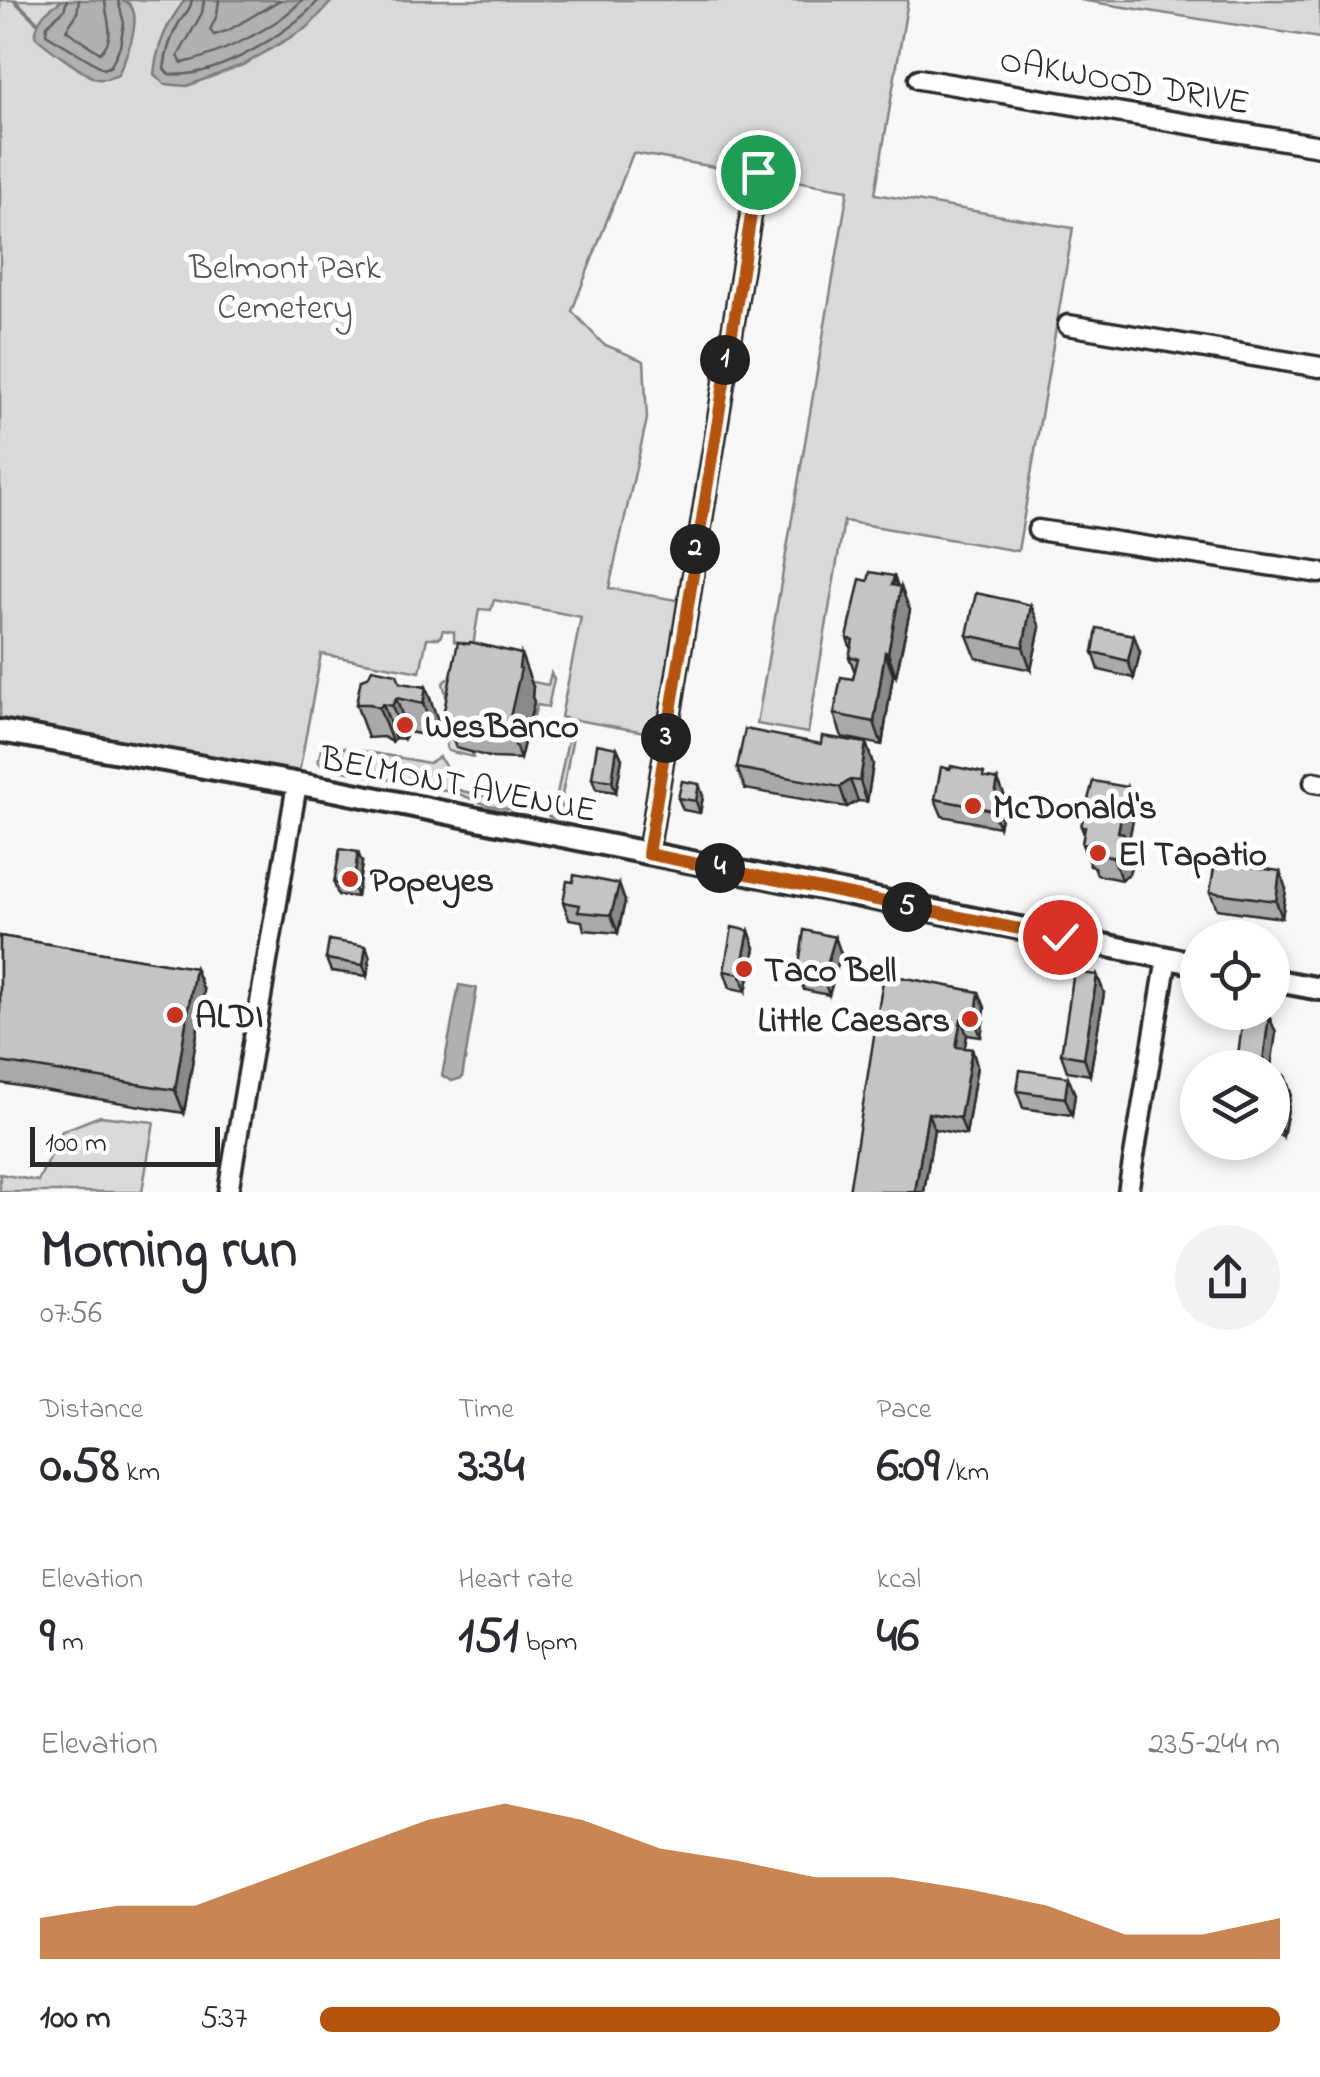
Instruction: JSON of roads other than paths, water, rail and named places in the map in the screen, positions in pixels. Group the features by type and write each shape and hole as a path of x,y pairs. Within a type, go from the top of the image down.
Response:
{"main road":[{"name":"BELMONT AVENUE","path":"0,730 298,784 1180,961"},
{"path":"1290,984 1320,990"}],"street":[{"name":"OAKWOOD DRIVE","path":"919,79 1320,146"},
{"path":"648,854 758,172"},
{"path":"1068,325 1320,367"},
{"path":"1038,530 1320,573"},
{"path":"228,1192 298,784"},
{"path":"1128,1192 1166,958"}],"water":[{"path":"63,0 122,0 130,5 134,13 133,34 118,75 94,78 35,36 44,14"},
{"path":"185,0 333,0 308,27 245,64 187,86 164,84 154,74 160,44"},
{"path":"459,985 477,988 462,1078 452,1081 442,1076"}],"waterway":[{"path":"14,0 37,22"}],"place":[{"name":"WesBanco","path":"405,725"},
{"name":"McDonald's","path":"973,806"},
{"name":"El Tapatio","path":"1098,853"},
{"name":"Popeyes","path":"350,879"},
{"name":"Taco Bell","path":"744,969"},
{"name":"ALDI","path":"175,1015"},
{"name":"Little Caesars","path":"970,1019"}],"park label":[{"name":"Belmont Park Cemetery","path":"285,286"}]}
